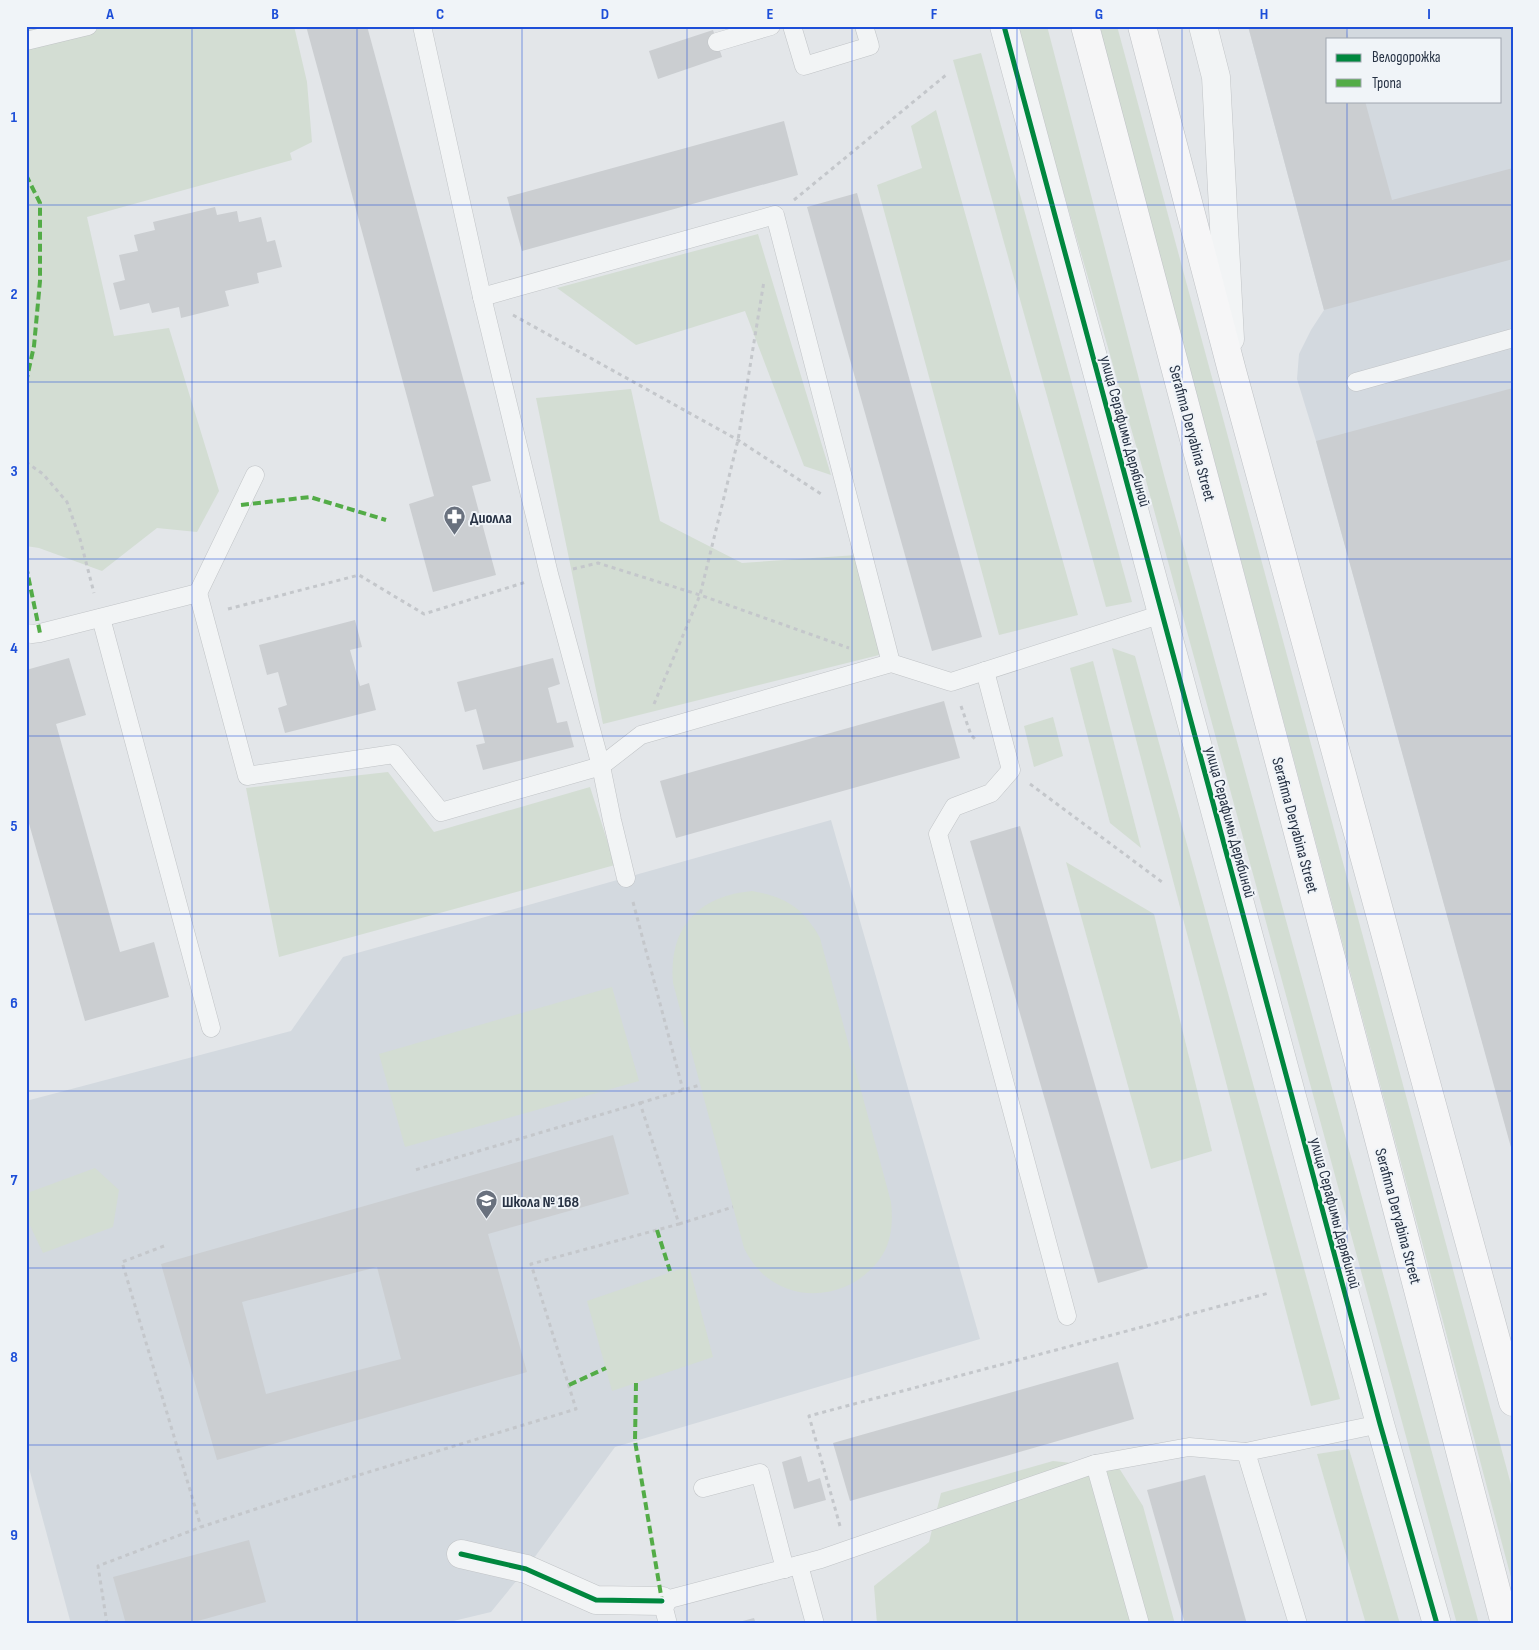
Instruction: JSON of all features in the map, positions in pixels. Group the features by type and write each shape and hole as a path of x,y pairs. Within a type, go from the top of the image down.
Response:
{"main road":[{"name":"Serafima Deryabina Street","path":"1085,26 1374,1118 1505,1624"},
{"path":"1142,26 1232,371 1513,1402"}],"street":[{"name":"улица Серафимы Дерябиной","path":"1004,26 1380,1424 1437,1624"},
{"path":"1203,26 1216,76 1232,371"},
{"path":"461,1554 526,1569 596,1600 665,1612"}],"lane":[{"path":"26,41 88,26"},
{"path":"422,26 482,297 549,574 601,766 626,878"},
{"path":"717,42 771,26"},
{"path":"792,26 804,66 870,46 864,26"},
{"path":"482,297 775,215 891,663"},
{"path":"1356,382 1513,338"},
{"path":"256,475 198,593 247,776 394,754 441,812 601,766 641,735 891,663 951,682 1162,614"},
{"path":"26,633 32,634 101,618 198,593"},
{"path":"101,618 211,1028"},
{"path":"985,671 1011,770 991,793 954,807 938,834 1067,1316"},
{"path":"665,1612 1095,1464 1189,1446 1246,1452 1380,1424"},
{"path":"1246,1452 1298,1624"},
{"path":"1095,1464 1140,1624"},
{"path":"704,1488 760,1473 792,1567 815,1624"}],"path":[{"path":"775,215 946,75"},
{"path":"641,735 700,595 738,440 766,274"},
{"path":"482,297 738,440 853,515"},
{"path":"26,462 43,474 67,502 80,538 101,618"},
{"path":"205,615 359,575 424,614 549,574 598,563 700,595 891,663"},
{"path":"960,702 971,735 1011,770 1162,882"},
{"path":"626,878 683,1090"},
{"path":"415,1170 700,1085"},
{"path":"640,1103 679,1224"},
{"path":"106,1624 98,1566 201,1527 399,1462 576,1409 531,1264 733,1208"},
{"path":"164,1246 122,1262 201,1527"},
{"path":"846,1550 809,1416 1269,1293"}],"shaded area":[{"path":"26,26 294,26 307,82 312,142 290,153 292,160 87,217 114,336 169,328 219,491 197,532 157,528 102,571 39,548 26,546"},
{"path":"1016,26 1047,26 1165,479 1479,1624 1457,1624 1145,477"},
{"path":"1099,26 1117,26 1513,1492 1513,1585"},
{"path":"1248,26 1513,26 1513,1153 1316,441 1297,379 1299,354 1324,310"},
{"path":"981,53 1132,602 1106,607 953,60"},
{"path":"936,110 1078,615 999,635 877,185 922,168 911,126"},
{"path":"758,234 831,475 804,466 745,311 636,345 557,288"},
{"path":"631,389 660,521 742,563 857,555 883,654 603,724 536,398"},
{"path":"1112,648 1135,656 1340,1399 1311,1406"},
{"path":"1093,661 1141,848 1110,823 1070,668"},
{"path":"1053,717 1063,756 1034,767 1024,726"},
{"path":"388,772 434,832 590,787 615,865 279,957 246,788"},
{"name":"Школа № 168","path":"831,820 980,1339 615,1447 526,1569 491,1612 441,1624 71,1624 26,1457 26,1101 291,1031 343,957"},
{"path":"1066,862 1154,914 1212,1151 1151,1169"},
{"path":"752,891 775,897 792,906 807,919 820,938 891,1202 891,1229 883,1254 872,1268 859,1279 844,1287 828,1292 811,1293 795,1291 779,1285 758,1269 744,1248 673,983 673,963 676,946 690,918 716,900 733,894"},
{"path":"612,987 639,1081 405,1147 379,1054"},
{"path":"95,1168 119,1190 113,1227 43,1253 26,1217 30,1192"},
{"path":"689,1266 713,1357 612,1391 587,1301"},
{"path":"1349,1449 1400,1624 1366,1624 1317,1454"},
{"path":"1053,1461 1119,1468 1143,1506 1175,1624 877,1624 874,1586 929,1542 941,1493"}],"building":[{"path":"306,26 367,26 491,481 472,486 496,575 433,592 409,504 434,496"},
{"path":"1248,26 1345,26 1349,38 1326,38 1326,102 1365,102 1392,200 1513,168 1513,259 1324,310"},
{"path":"713,30 722,57 658,79 649,51"},
{"path":"784,121 798,175 522,251 507,197"},
{"path":"857,193 982,637 932,651 807,207"},
{"path":"215,207 217,215 237,211 239,222 261,217 267,242 275,240 282,267 257,273 259,283 225,291 229,306 181,318 179,307 152,313 149,303 120,310 113,283 125,280 119,255 138,251 134,235 155,230 153,222"},
{"path":"1513,388 1513,1151 1512,1151 1316,441"},
{"path":"355,620 362,647 350,650 360,686 369,683 376,710 285,733 278,708 287,705 278,672 267,675 259,645"},
{"path":"69,658 86,715 56,724 120,952 154,942 169,997 85,1021 26,813 26,670"},
{"path":"553,658 560,684 548,688 557,723 567,721 574,747 483,770 476,745 485,743 476,709 465,712 457,682"},
{"path":"944,701 960,758 676,838 660,781"},
{"path":"1020,826 1148,1268 1098,1283 970,841"},
{"path":"613,1135 629,1194 488,1234 527,1372 217,1460 161,1264","holes":["377,1267 401,1359 266,1394 242,1302"]},
{"path":"1118,1362 1134,1419 850,1501 833,1443"},
{"path":"801,1456 808,1482 820,1478 826,1500 794,1509 782,1462"},
{"path":"1205,1475 1247,1624 1185,1624 1147,1490"},
{"path":"249,1540 266,1602 187,1624 126,1624 113,1577"},
{"path":"754,1618 756,1624 735,1624 735,1623"}],"marked path":[{"path":"26,175 40,203 40,281 34,346 26,382"},
{"path":"241,505 310,497 386,520"},
{"path":"26,566 40,633"},
{"path":"657,1230 670,1271"},
{"path":"569,1385 606,1368"},
{"path":"636,1383 635,1441 662,1601"}],"cycle path":[{"path":"1004,26 1380,1424 1437,1624"},
{"path":"461,1554 526,1569 596,1600 662,1601"}],"place":[{"name":"Диолла","path":"454,536"},
{"name":"Школа № 168","path":"486,1220"}]}
